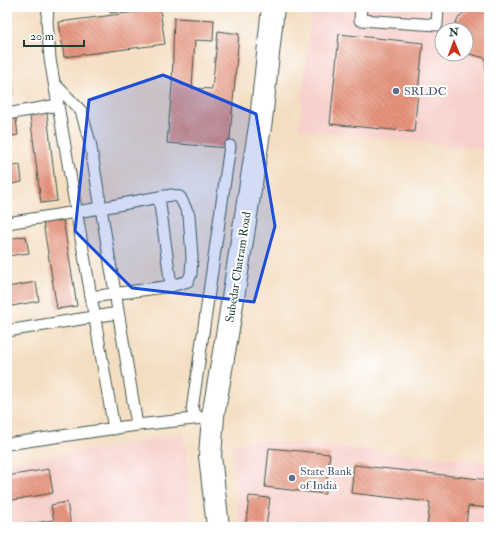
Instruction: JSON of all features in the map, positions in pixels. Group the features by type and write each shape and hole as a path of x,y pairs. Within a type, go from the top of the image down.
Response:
{"main road":[{"name":"Subedar Chatram Road","path":"218,527 206,417 229,323 261,120 273,7"}],"lane":[{"path":"48,7 47,21 50,59 114,429"},
{"path":"361,7 360,20 436,25 438,7"},
{"path":"55,84 81,111 90,142 137,425"},
{"path":"7,114 58,105"},
{"path":"206,417 192,410 230,146"},
{"path":"7,223 172,195 180,197 189,215 192,257 191,274 188,281 171,286 91,297"},
{"path":"159,197 171,286"},
{"path":"7,331 118,313"},
{"path":"7,444 137,425 206,417"}],"highlighted area":[{"path":"163,75 256,114 275,226 254,302 132,288 75,231 89,100"}],"shaded area":[{"name":"SRLDC","path":"312,7 489,7 489,150 299,129"},
{"path":"184,434 194,527 7,527 7,463"},
{"path":"259,440 489,462 489,527 240,527 232,446"}],"green space":[{"path":"7,46 13,95 7,96"}],"building":[{"path":"109,7 152,7 152,8 110,13"},
{"path":"482,8 489,11 489,74 486,67 485,58 474,55 474,22 456,22 466,11"},
{"path":"160,9 165,44 64,57 59,22"},
{"path":"174,18 214,20 213,41 195,40 192,88 212,89 218,31 239,34 229,148 167,143 172,86"},
{"path":"339,34 423,43 414,132 330,124"},
{"path":"47,113 57,201 41,203 30,115"},
{"path":"16,119 18,135 7,137 7,120"},
{"path":"20,165 22,182 7,185 7,167"},
{"path":"63,219 77,306 57,309 43,222"},
{"path":"26,236 29,253 7,256 7,239"},
{"path":"36,282 39,301 7,307 7,287"},
{"path":"269,448 330,454 325,494 265,487"},
{"path":"354,465 489,480 489,508 468,506 466,527 427,527 430,502 351,493"},
{"path":"49,469 53,493 7,501 7,476"},
{"path":"249,496 270,498 266,526 246,524"},
{"path":"67,502 71,527 15,527 54,520 51,505"}],"place":[{"name":"SRLDC","path":"396,91"},
{"name":"State Bank of India","path":"292,478"}]}
